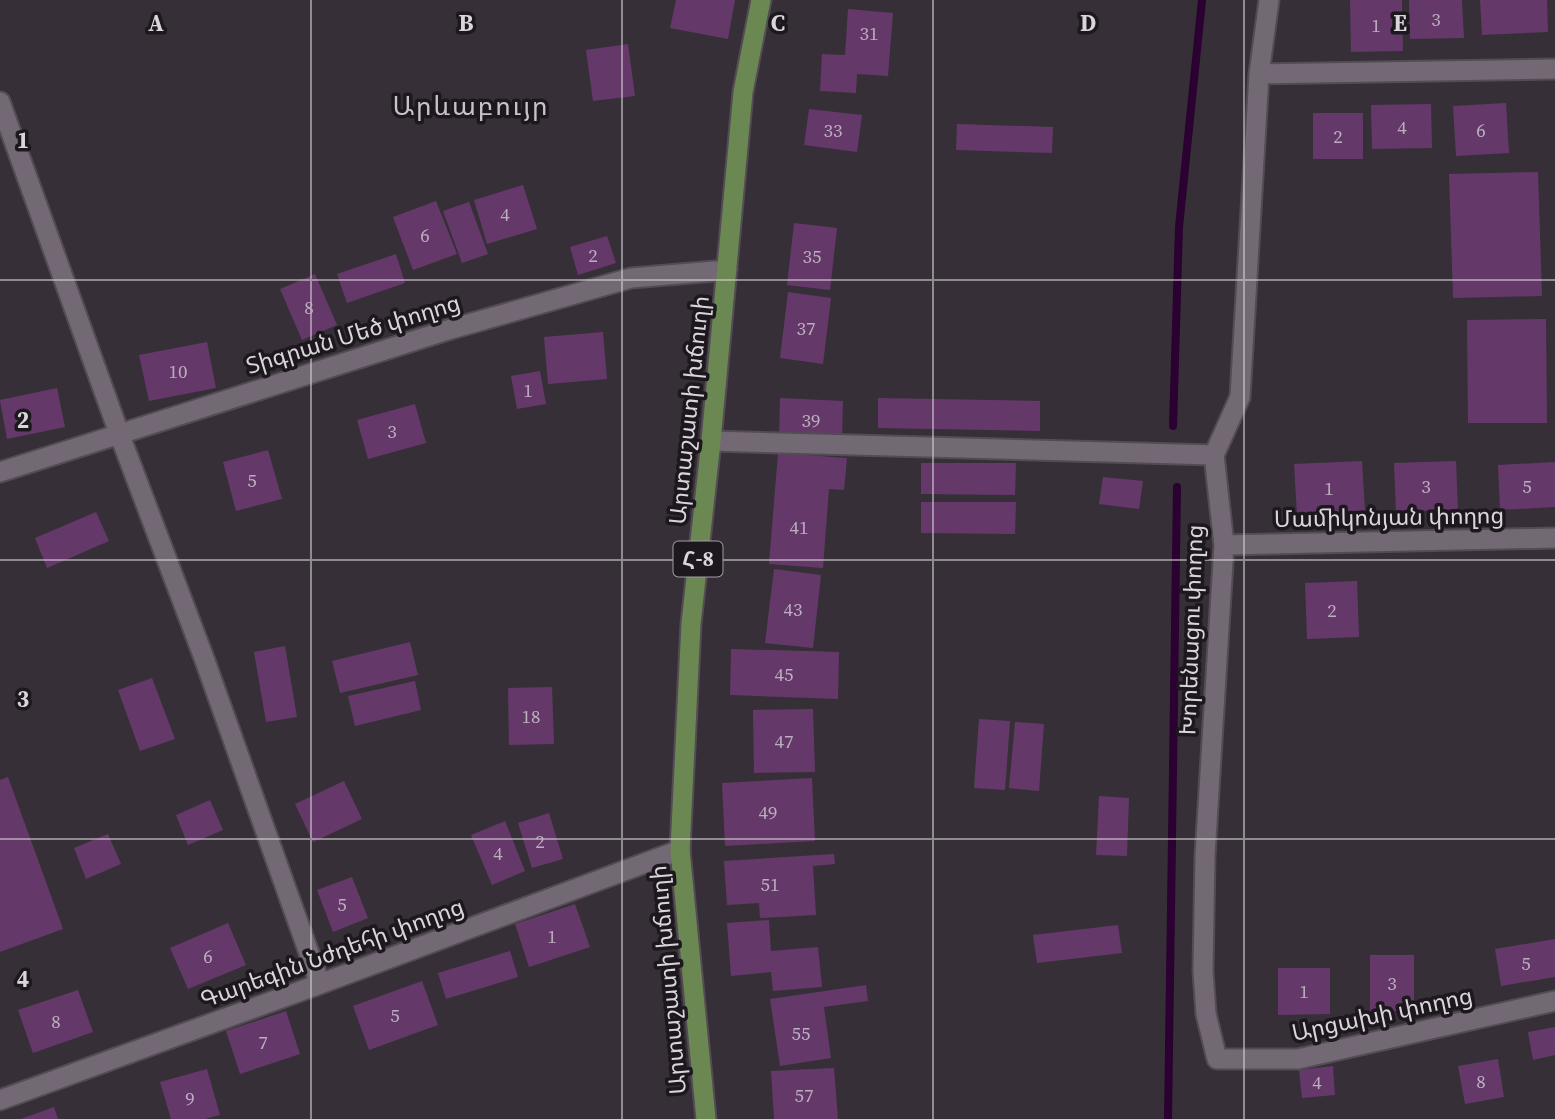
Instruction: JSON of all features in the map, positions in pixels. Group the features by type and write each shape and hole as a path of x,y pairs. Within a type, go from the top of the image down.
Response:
{"main road":[{"name":"Արտաշատի խճուղի","path":"706,1119 680,850 691,624 711,441 743,92 761,0"}],"street":[{"path":"711,441 1214,455 1240,397 1259,74 1269,0"},
{"path":"1259,74 1555,69"},
{"path":"0,102 119,433 204,658 320,984"},
{"name":"Տիգրան Մեծ փողոց","path":"0,472 451,329 631,278 727,270"},
{"name":"Խորենացու փողոց","path":"1214,455 1224,545 1204,868 1203,971 1206,1014 1217,1059"},
{"name":"Մամիկոնյան փողոց","path":"1224,545 1555,538"},
{"name":"Գարեգին Նժդեհի փողոց","path":"0,1100 680,850"},
{"name":"Արցախի փողոց","path":"1217,1059 1298,1059 1555,1001"}],"building":[{"path":"676,0 735,0 728,39 670,28"},
{"path":"1350,0 1402,0 1403,51 1351,52"},
{"path":"1409,0 1462,0 1464,38 1410,39"},
{"path":"1480,0 1547,0 1548,32 1482,35"},
{"path":"848,9 893,13 888,76 857,74 856,93 820,91 822,54 845,55"},
{"path":"628,44 635,96 593,101 586,50"},
{"path":"1506,103 1509,153 1456,156 1453,106"},
{"path":"1431,104 1432,148 1372,149 1371,105"},
{"path":"809,109 862,115 857,152 804,145"},
{"path":"1313,113 1363,113 1363,159 1313,159"},
{"path":"957,124 1053,127 1052,153 956,150"},
{"path":"1538,172 1542,296 1453,298 1449,174"},
{"path":"523,185 537,229 487,244 474,200"},
{"path":"436,201 457,254 413,270 393,217"},
{"path":"469,202 488,254 462,263 443,211"},
{"path":"794,223 837,228 830,290 787,285"},
{"path":"607,236 616,263 578,275 570,247"},
{"path":"396,254 405,283 347,303 337,274"},
{"path":"315,274 337,325 302,340 280,289"},
{"path":"788,292 831,298 823,364 780,358"},
{"path":"1546,319 1547,423 1468,423 1467,320"},
{"path":"603,332 607,379 548,384 544,337"},
{"path":"207,342 216,388 149,401 139,355"},
{"path":"540,371 546,404 517,409 511,376"},
{"path":"57,388 65,427 7,439 0,400"},
{"path":"780,398 843,401 842,441 779,439"},
{"path":"878,398 1040,401 1040,431 878,428"},
{"path":"415,404 426,443 368,459 357,420"},
{"path":"268,450 282,499 236,511 223,462"},
{"path":"778,453 847,458 844,490 829,489 823,568 769,564"},
{"path":"1362,461 1365,512 1297,515 1294,464"},
{"path":"1456,461 1458,509 1396,512 1394,463"},
{"path":"1555,462 1555,507 1500,510 1498,465"},
{"path":"921,463 1016,463 1015,495 921,494"},
{"path":"1103,477 1143,481 1139,509 1099,504"},
{"path":"921,502 1016,502 1015,534 921,533"},
{"path":"96,512 109,541 47,568 35,538"},
{"path":"774,569 821,575 813,648 765,643"},
{"path":"1357,581 1359,637 1307,639 1305,583"},
{"path":"410,642 418,675 340,693 332,661"},
{"path":"285,646 297,717 266,722 254,652"},
{"path":"731,649 839,652 838,699 730,695"},
{"path":"152,678 175,739 140,751 118,690"},
{"path":"415,681 421,710 355,726 348,696"},
{"path":"552,687 554,744 509,745 508,688"},
{"path":"813,709 815,772 754,773 753,710"},
{"path":"979,719 1010,721 1005,790 974,788"},
{"path":"1015,722 1044,724 1039,791 1009,788"},
{"path":"8,777 63,929 0,952 0,780"},
{"path":"812,778 815,841 725,846 722,783"},
{"path":"344,781 362,819 313,842 295,804"},
{"path":"1099,796 1129,798 1127,856 1096,855"},
{"path":"210,800 223,830 188,845 176,815"},
{"path":"549,813 563,859 532,868 518,823"},
{"path":"505,821 525,871 492,885 471,835"},
{"path":"108,834 121,864 86,879 74,848"},
{"path":"834,854 835,864 813,866 816,915 760,918 759,903 727,905 724,861"},
{"path":"352,877 368,918 333,932 317,890"},
{"path":"575,904 590,947 529,967 515,924"},
{"path":"769,920 771,951 818,947 822,987 773,991 771,972 731,976 727,923"},
{"path":"228,923 246,965 188,989 170,948"},
{"path":"1118,925 1122,953 1037,963 1033,935"},
{"path":"1555,939 1555,977 1501,986 1495,949"},
{"path":"510,951 518,977 446,999 438,973"},
{"path":"1370,955 1414,955 1414,1011 1370,1011"},
{"path":"1278,968 1330,968 1330,1014 1278,1015"},
{"path":"422,981 438,1025 369,1050 353,1006"},
{"path":"866,985 868,1001 824,1007 831,1058 780,1066 770,999"},
{"path":"78,990 93,1032 33,1053 18,1010"},
{"path":"286,1011 300,1054 240,1074 226,1031"},
{"path":"1555,1027 1555,1055 1533,1060 1528,1032"},
{"path":"1498,1059 1504,1097 1465,1104 1458,1066"},
{"path":"1333,1066 1335,1095 1302,1098 1299,1070"},
{"path":"834,1068 838,1119 774,1119 771,1071"},
{"path":"207,1069 220,1115 205,1119 171,1119 160,1082"},
{"path":"54,1107 58,1119 21,1119"}],"waterway":[{"path":"1173,426 1179,227 1202,0"},
{"path":"1168,1119 1177,487"}],"district":[{"name":"Արևաբույր","path":"471,106"}]}
